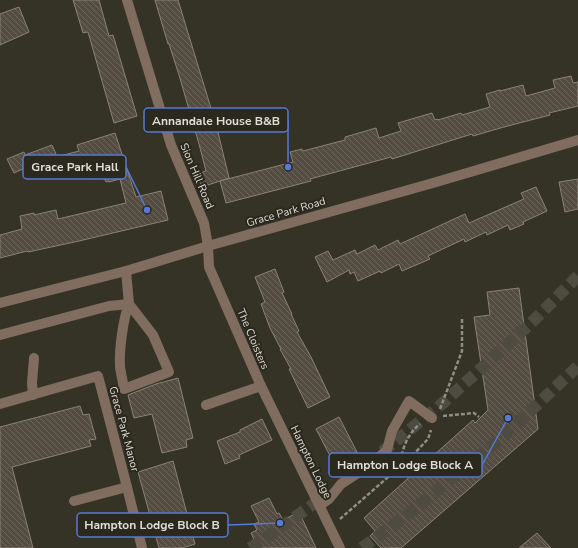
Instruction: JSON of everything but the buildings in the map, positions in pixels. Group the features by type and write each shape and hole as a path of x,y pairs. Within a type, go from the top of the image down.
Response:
{"street":[{"name":"Sion Hill Road","path":"127,0 171,145 204,223 208,246"},
{"name":"Grace Park Road","path":"0,303 126,271 578,140"},
{"name":"The Cloisters","path":"206,405 261,386 209,267 208,246"},
{"path":"126,271 129,304 126,312 120,353 120,366 124,389 169,372 153,335 129,304"},
{"path":"0,335 109,306 129,304"},
{"path":"0,404 33,395 32,383 34,358"},
{"name":"Grace Park Manor","path":"33,395 98,376 142,548"},
{"name":"Hampton Lodge","path":"261,386 340,548"},
{"path":"320,505 329,499 341,484 373,463 387,450 392,431 409,401 435,418"},
{"name":"Grace Park Manor","path":"74,501 127,487"}],"path":[{"path":"330,527 412,457 428,439 462,351 462,319"}],"tunnel":[{"path":"382,452 443,403 529,325 578,276"},
{"path":"362,548 406,516 505,435 578,366"},
{"path":"250,548 326,495"}],"place":[{"name":"Annandale House B&B","path":"288,167"},
{"name":"Grace Park Hall","path":"147,210"},
{"name":"Hampton Lodge Block A","path":"508,418"},
{"name":"Hampton Lodge Block B","path":"280,523"}]}
